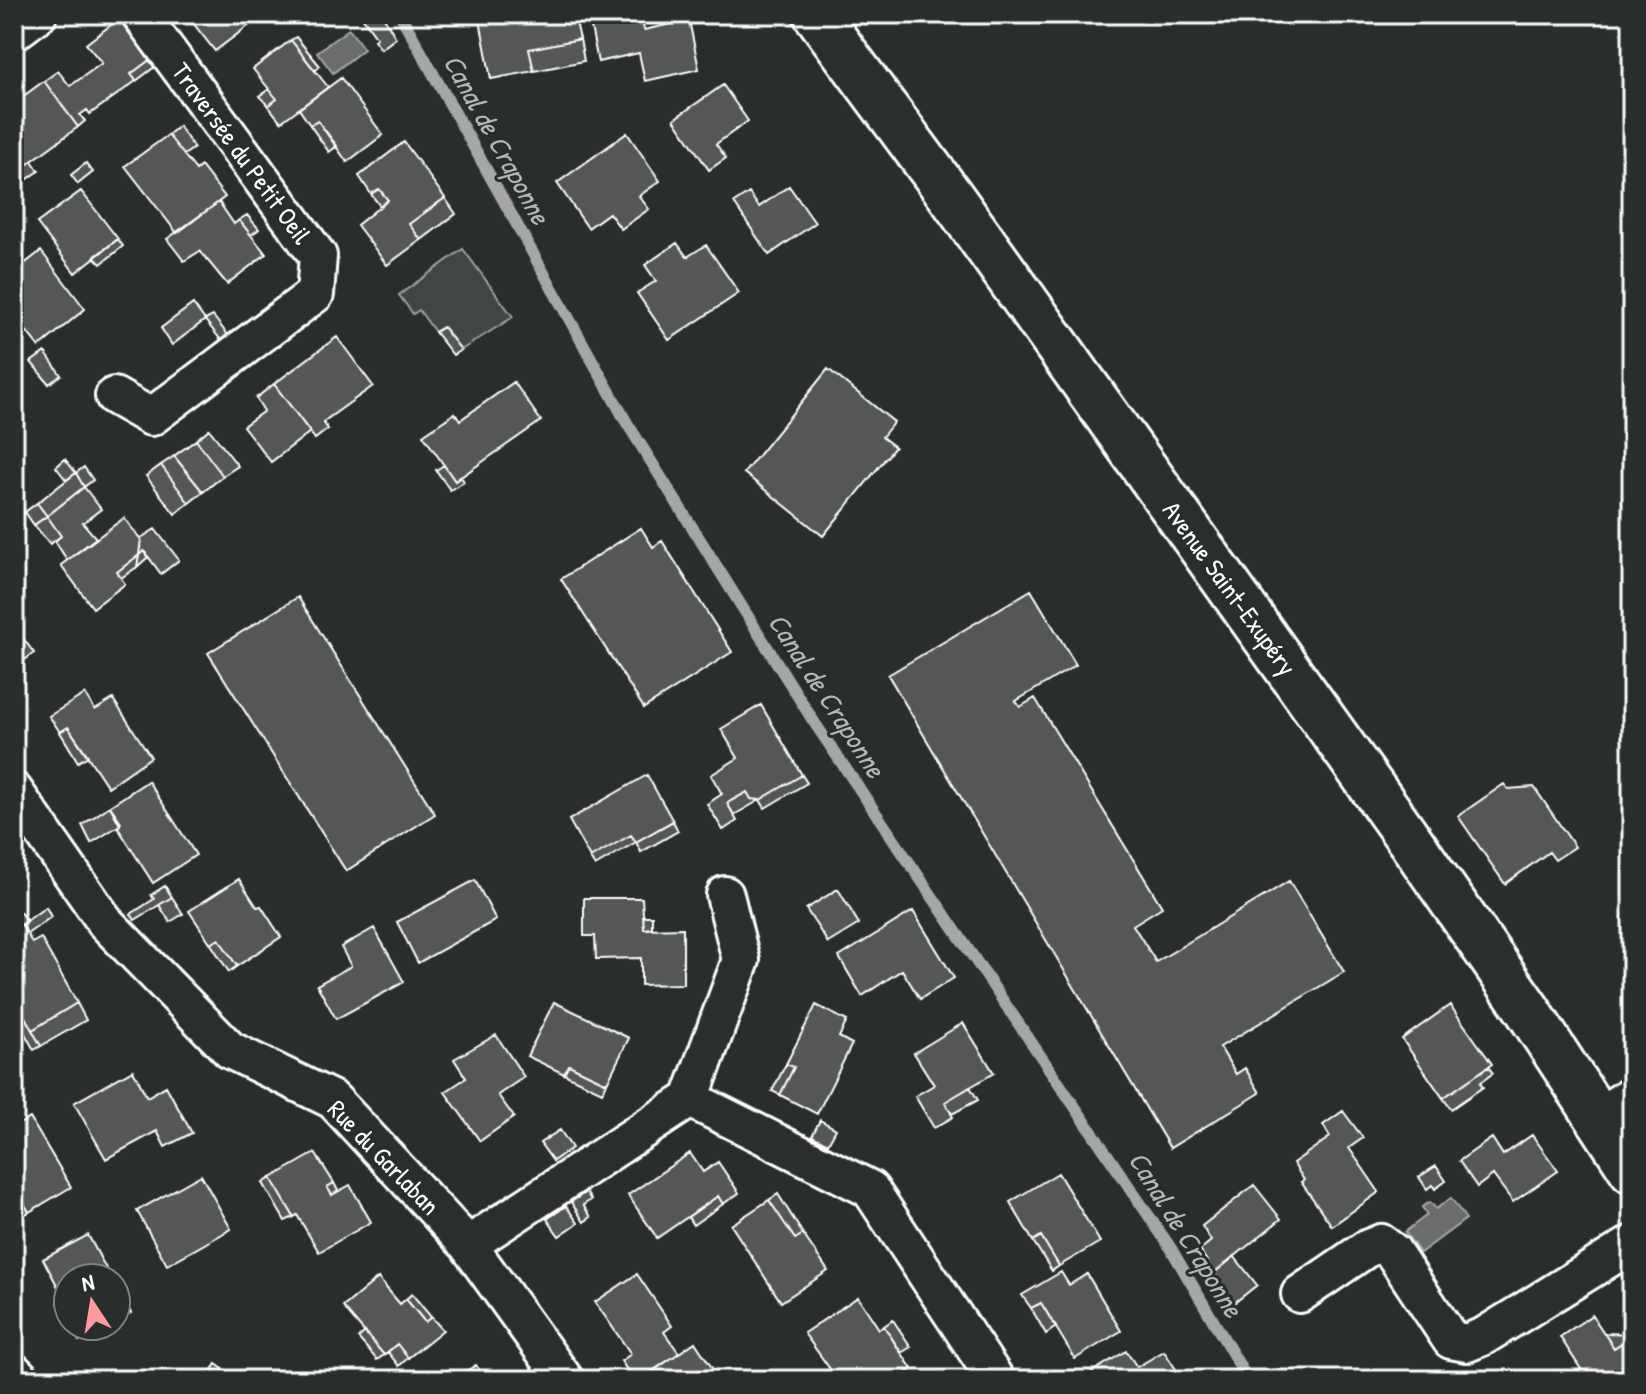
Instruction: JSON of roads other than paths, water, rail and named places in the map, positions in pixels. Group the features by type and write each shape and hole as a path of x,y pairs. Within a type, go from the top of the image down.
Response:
{"main road":[{"name":"Avenue Saint-Exupéry","path":"816,14 961,211 1527,1009 1614,1106 1632,1170"}],"street":[{"path":"14,32 38,14"},
{"name":"Traversée du Petit Oeil","path":"114,396 151,417 315,294 318,256 140,14"},
{"name":"Rue du Garlaban","path":"14,791 106,923 230,1050 333,1100 468,1245 565,1380"},
{"path":"468,1245 690,1099 741,960 725,895"},
{"path":"690,1099 870,1189 996,1380"},
{"path":"1300,1294 1366,1249 1381,1243 1393,1252 1451,1340 1467,1343 1484,1336 1632,1244"},
{"path":"14,1372 22,1380"}],"waterway":[{"name":"Canal de Craponne","path":"400,14 627,423 814,722 1170,1247 1248,1380"}]}
